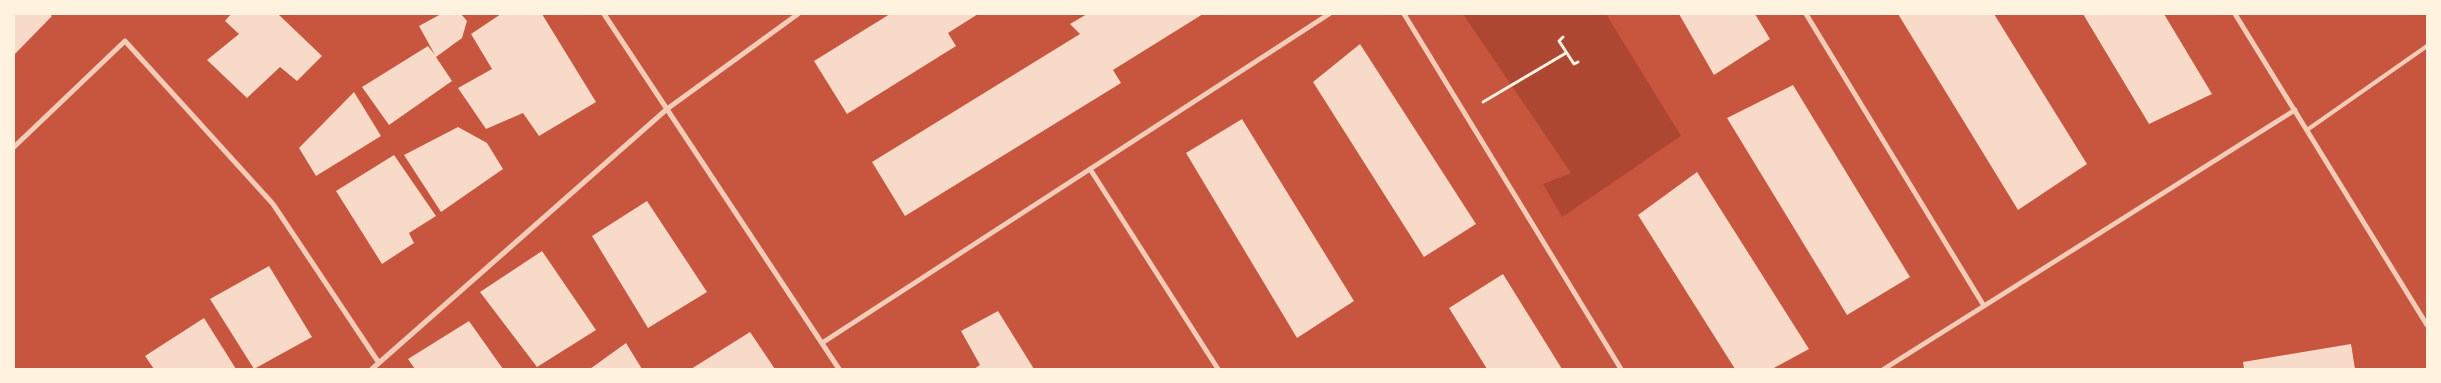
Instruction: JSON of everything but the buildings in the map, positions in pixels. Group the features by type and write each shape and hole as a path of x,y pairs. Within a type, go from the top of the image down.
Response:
{"street":[{"path":"604,14 839,369"},
{"path":"372,369 667,109 798,14"},
{"path":"822,342 1329,14"},
{"path":"1404,14 1621,369"},
{"path":"1806,14 1984,306"},
{"path":"2236,14 2427,325"},
{"path":"14,147 125,41 272,204 379,363"},
{"path":"1884,369 2295,110"},
{"path":"1090,169 1218,369"}],"lane":[{"path":"2307,130 2427,46"}],"path":[{"path":"1563,37 1559,41 1566,53 1574,64 1578,62"},
{"path":"1465,113 1566,53"}],"shaded area":[{"path":"1463,14 1606,14 1681,136 1562,217 1543,184 1571,173"}]}
